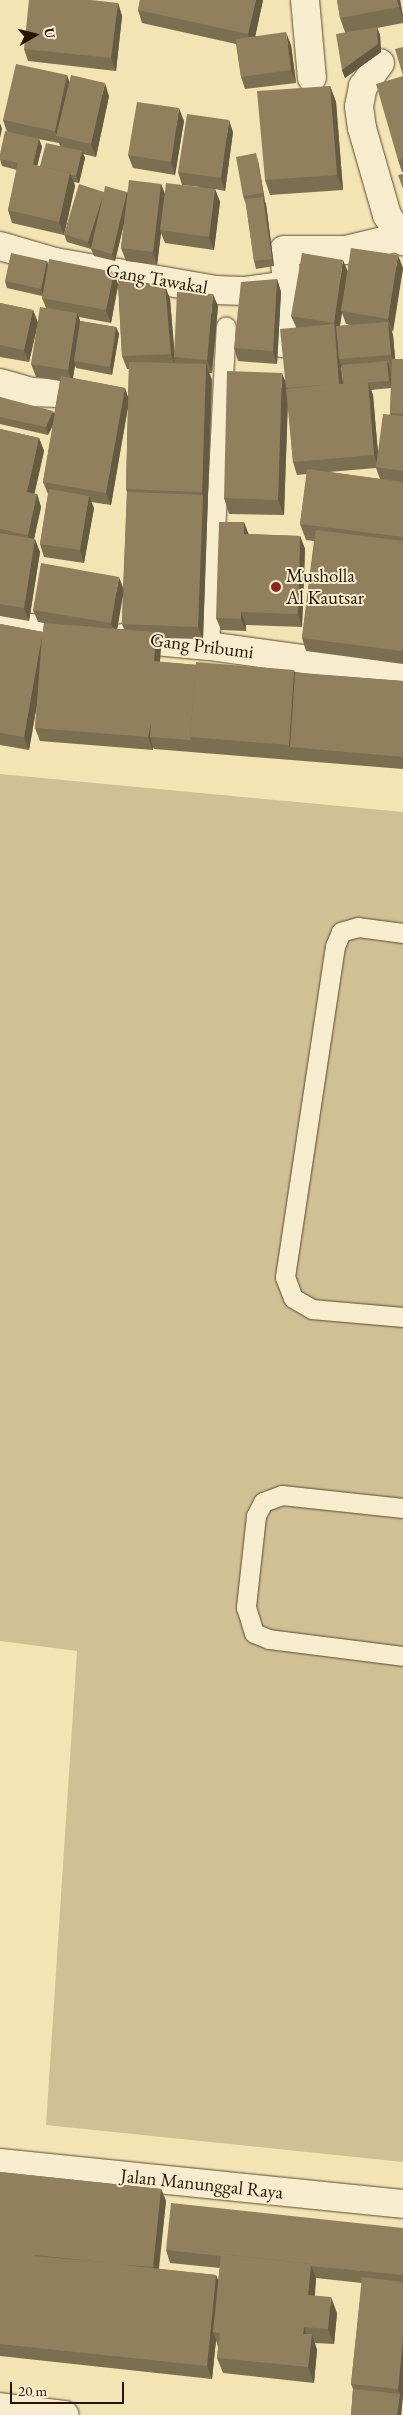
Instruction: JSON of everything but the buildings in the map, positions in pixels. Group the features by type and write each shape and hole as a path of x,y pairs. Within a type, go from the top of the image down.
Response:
{"street":[{"path":"305,0 312,78"},
{"path":"282,342 287,285 284,250 345,250 402,239 387,215 362,128 359,107 363,86 380,63"},
{"name":"Gang Tawakal","path":"0,246 55,262 216,290 244,291 287,285"},
{"path":"0,383 31,392 58,393"},
{"name":"Gang Pribumi","path":"0,625 209,646 403,673"},
{"name":"Jalan Manunggal Raya","path":"0,2163 403,2204"},
{"path":"0,2407 65,2415"}],"lane":[{"path":"209,646 226,326"},
{"path":"403,933 358,927 341,932 335,946 285,1277 293,1298 312,1309 403,1317"},
{"path":"403,1508 282,1495 263,1502 256,1516 246,1607 254,1633 269,1639 403,1656"}],"shaded area":[{"path":"0,774 403,812 403,2162 46,2125 77,1651 0,1641"}],"place":[{"name":"Musholla Al Kautsar","path":"276,587"}]}
